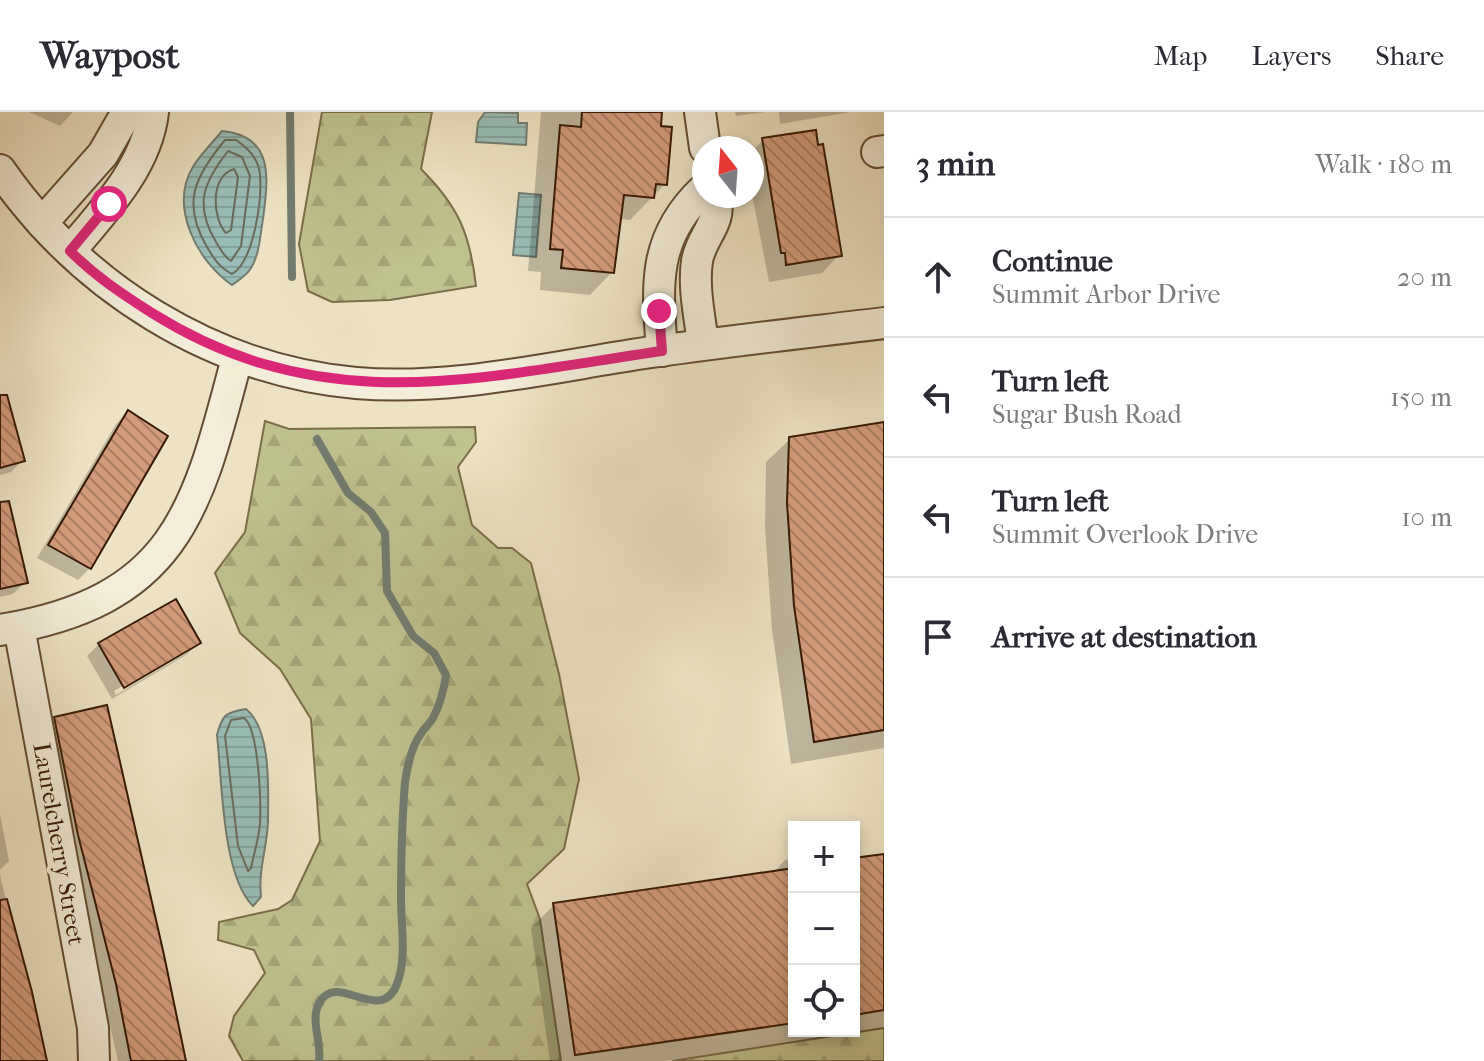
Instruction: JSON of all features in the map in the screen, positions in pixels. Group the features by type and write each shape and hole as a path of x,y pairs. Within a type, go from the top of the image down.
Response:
{"street":[{"path":"42,223 103,154 127,112"},
{"path":"70,251 132,172 147,140 153,112"},
{"path":"700,112 703,136"},
{"path":"103,154 132,172"},
{"path":"0,170 42,223 97,278 237,358 319,378 358,383 407,383 496,376 703,344 884,323"},
{"path":"662,351 657,280 662,253 692,200"},
{"path":"703,344 697,260 715,225 719,208"},
{"name":"Laurelcherry Street","path":"94,1061 93,1028 9,628 55,618 92,603 130,582 162,551 183,524 200,490 213,454 237,358"}],"green space":[{"path":"322,112 432,112 421,169 444,195 460,222 470,251 476,286 390,300 332,302 308,291 299,244"},
{"path":"265,421 289,429 475,427 476,442 458,467 472,525 498,548 512,548 531,563 559,674 579,779 564,849 527,884 540,919 561,1061 243,1061 229,1036 234,1016 265,973 254,950 218,940 219,922 278,909 292,900 320,841 311,719 280,669 240,633 215,573 245,532"},
{"path":"884,1028 884,1061 672,1061 826,1037 860,1037 860,1032"}],"water":[{"path":"485,112 518,113 518,123 527,123 526,145 476,142 478,122"},
{"path":"222,131 251,141 260,150 266,175 265,204 256,256 247,273 232,285 208,262 190,231 185,215 187,181 194,165"},
{"path":"519,193 541,195 536,257 513,255"},
{"path":"246,709 260,731 268,778 268,822 261,897 253,906 243,892 229,851 217,735 226,716"}],"building":[{"path":"582,112 662,112 661,126 672,127 667,185 656,184 654,198 624,195 614,273 561,268 563,250 550,249 560,125 581,127"},
{"path":"816,130 818,145 823,144 842,256 786,265 785,253 781,253 764,138"},
{"path":"0,395 7,395 25,461 0,468"},
{"path":"128,410 168,436 91,569 48,545"},
{"path":"884,422 884,730 814,742 794,606 787,503 789,437"},
{"path":"9,501 28,583 0,589 0,502"},
{"path":"176,599 201,643 124,688 98,643"},
{"path":"107,705 186,1061 131,1061 116,984 78,835 54,717"},
{"path":"884,854 884,1010 860,1014 860,893 860,857"},
{"path":"788,869 788,1024 575,1055 553,903"},
{"path":"7,899 47,1061 0,1061 0,900"}],"waterway":[{"path":"290,112 292,277"},
{"path":"317,439 348,493 371,512 385,533 387,591 413,636 434,653 446,675 433,719 415,745 405,782 401,870 403,953 397,984 390,996 381,1000 337,992 328,994 320,1002 316,1016 319,1061"}],"route":[{"path":"109,204 70,251 97,278 168,323 237,358 319,378 358,383 448,381 662,351 659,311"}]}
